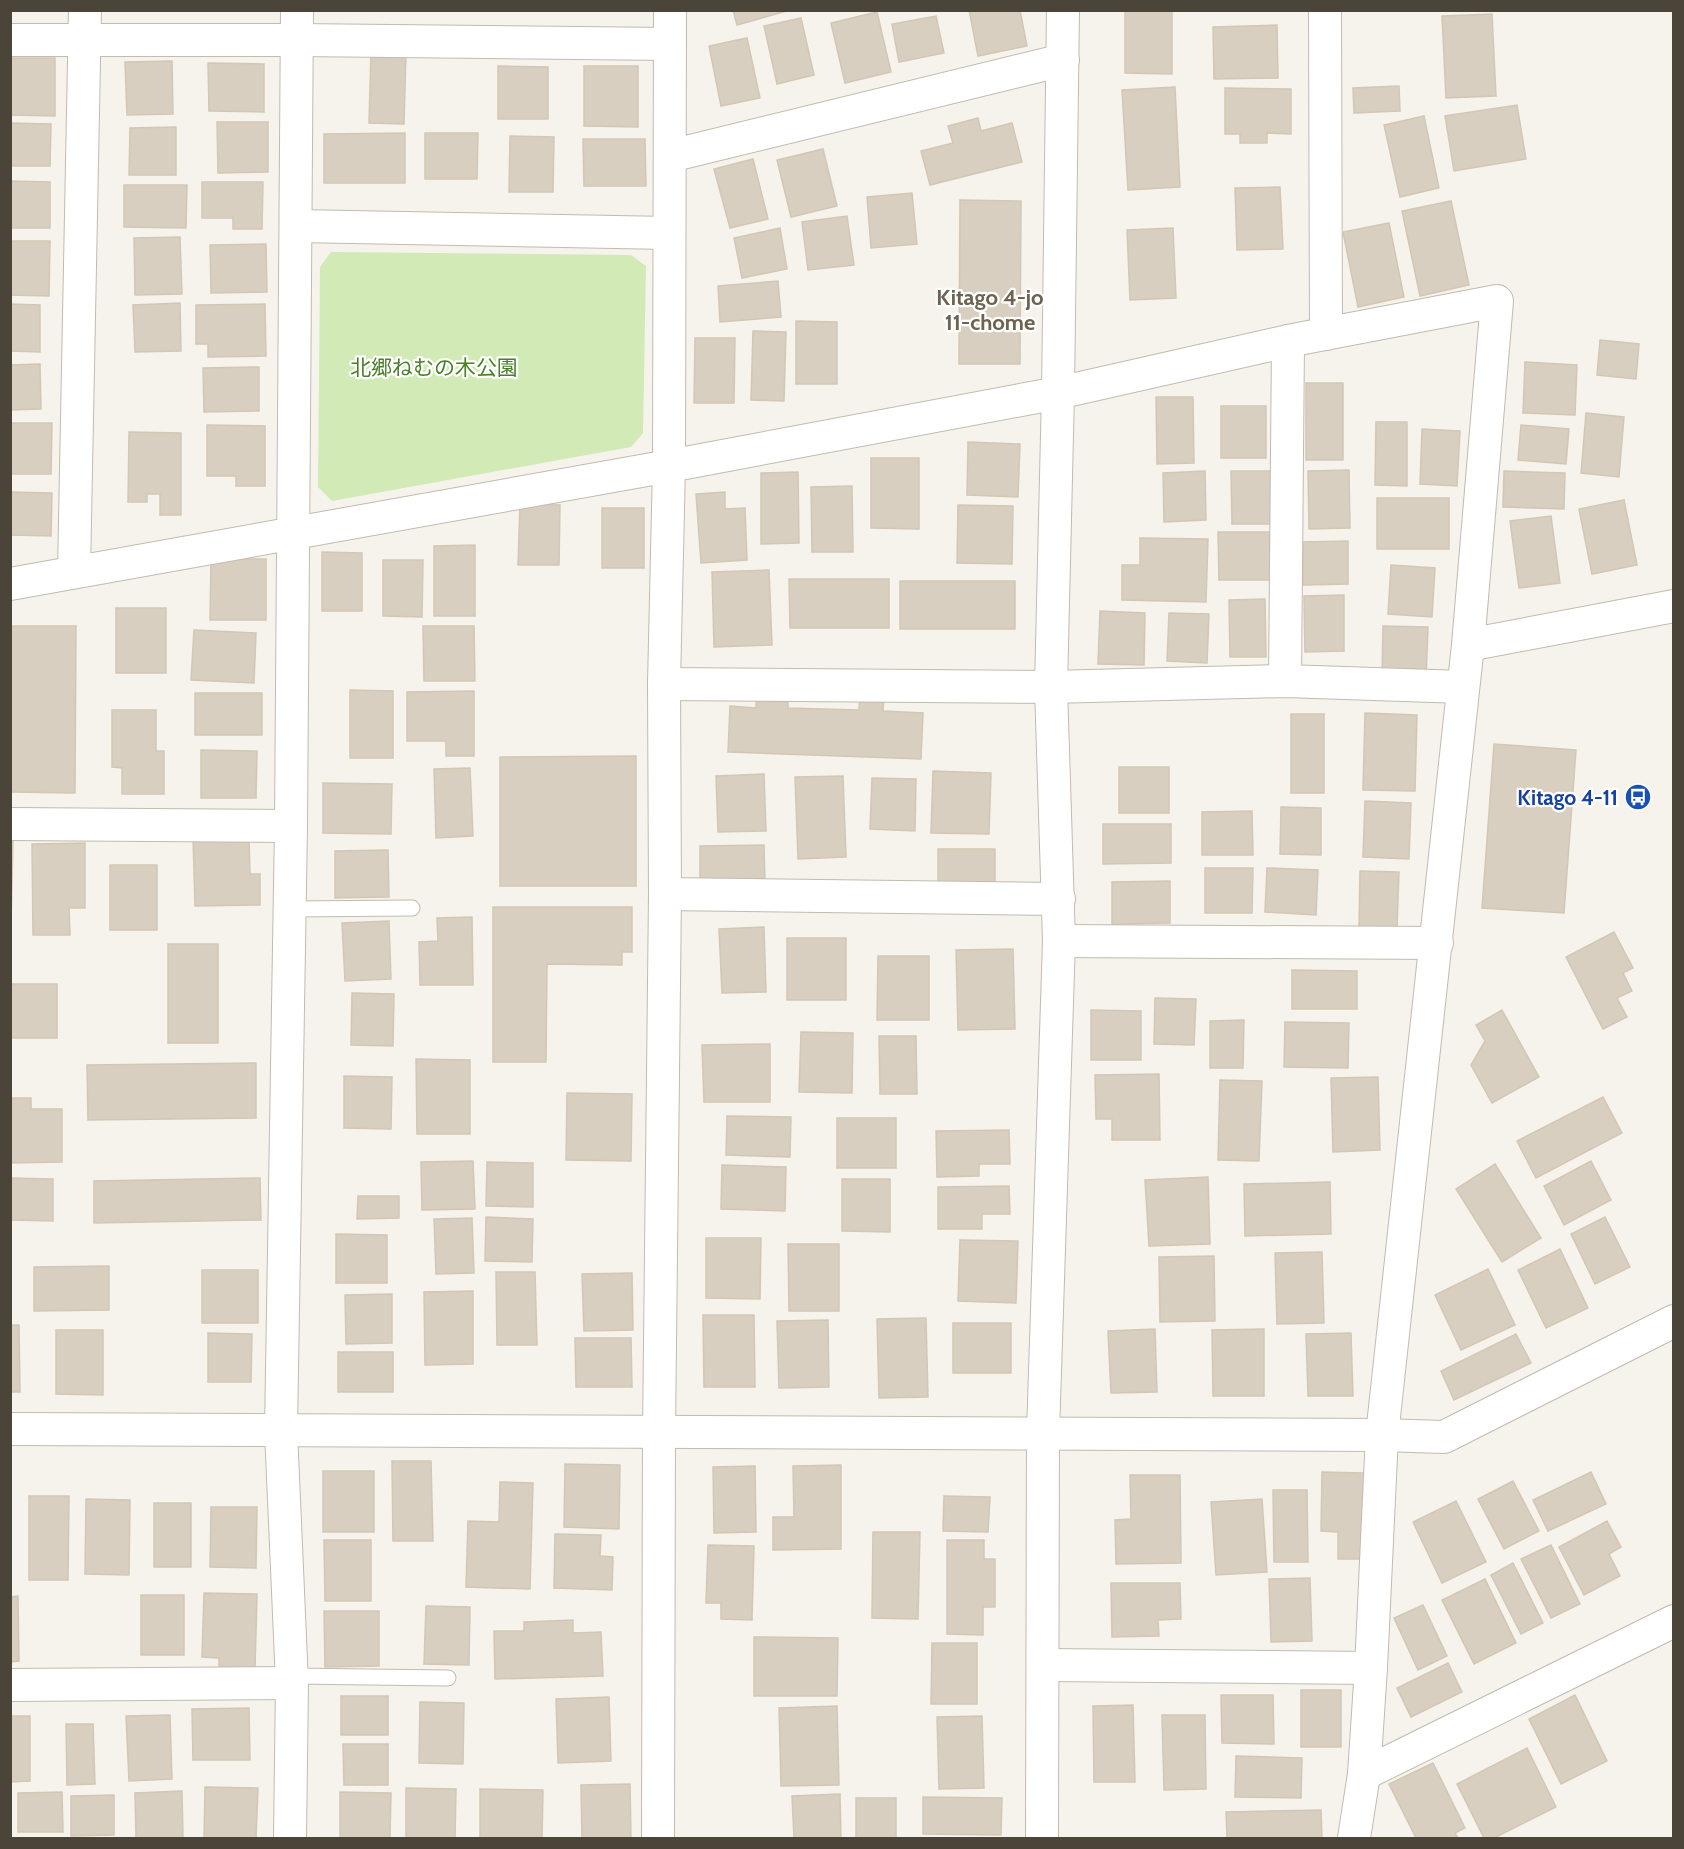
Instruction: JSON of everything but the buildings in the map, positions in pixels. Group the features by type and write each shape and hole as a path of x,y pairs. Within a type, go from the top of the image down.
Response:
{"street":[{"path":"658,1839 659,1433 665,894 664,684 669,466 670,10"},
{"path":"1042,1839 1043,1433 1059,941 1051,687 1063,10"},
{"path":"1325,10 1326,333"},
{"path":"10,40 86,25 297,25 670,44"},
{"path":"74,572 86,25"},
{"path":"290,1839 292,1680 281,1431 291,826 297,25"},
{"path":"670,156 1063,60"},
{"path":"297,226 669,233"},
{"path":"10,584 669,466 1058,393 1326,333 1497,301 1468,645 1382,1435 1364,1774 1354,1839"},
{"path":"1286,681 1288,341"},
{"path":"1468,645 1674,606"},
{"path":"664,684 1051,687 1286,681 1463,687"},
{"path":"10,824 291,826"},
{"path":"665,894 1059,899"},
{"path":"1059,941 1437,943"},
{"path":"10,1429 1444,1437 1674,1322"},
{"path":"1364,1774 1674,1621"},
{"path":"1043,1665 1371,1668"},
{"path":"10,1685 292,1680"}],"lane":[{"path":"289,909 412,908"},
{"path":"292,1680 448,1678"}],"green space":[{"name":"北郷ねむの木公園","path":"331,252 631,255 646,266 643,433 631,447 332,501 318,487 320,267"}],"place":[{"name":"Kitago 4-11","path":"1638,797"}],"district":[{"name":"Kitago 4-jo 11-chome","path":"990,310"}]}
